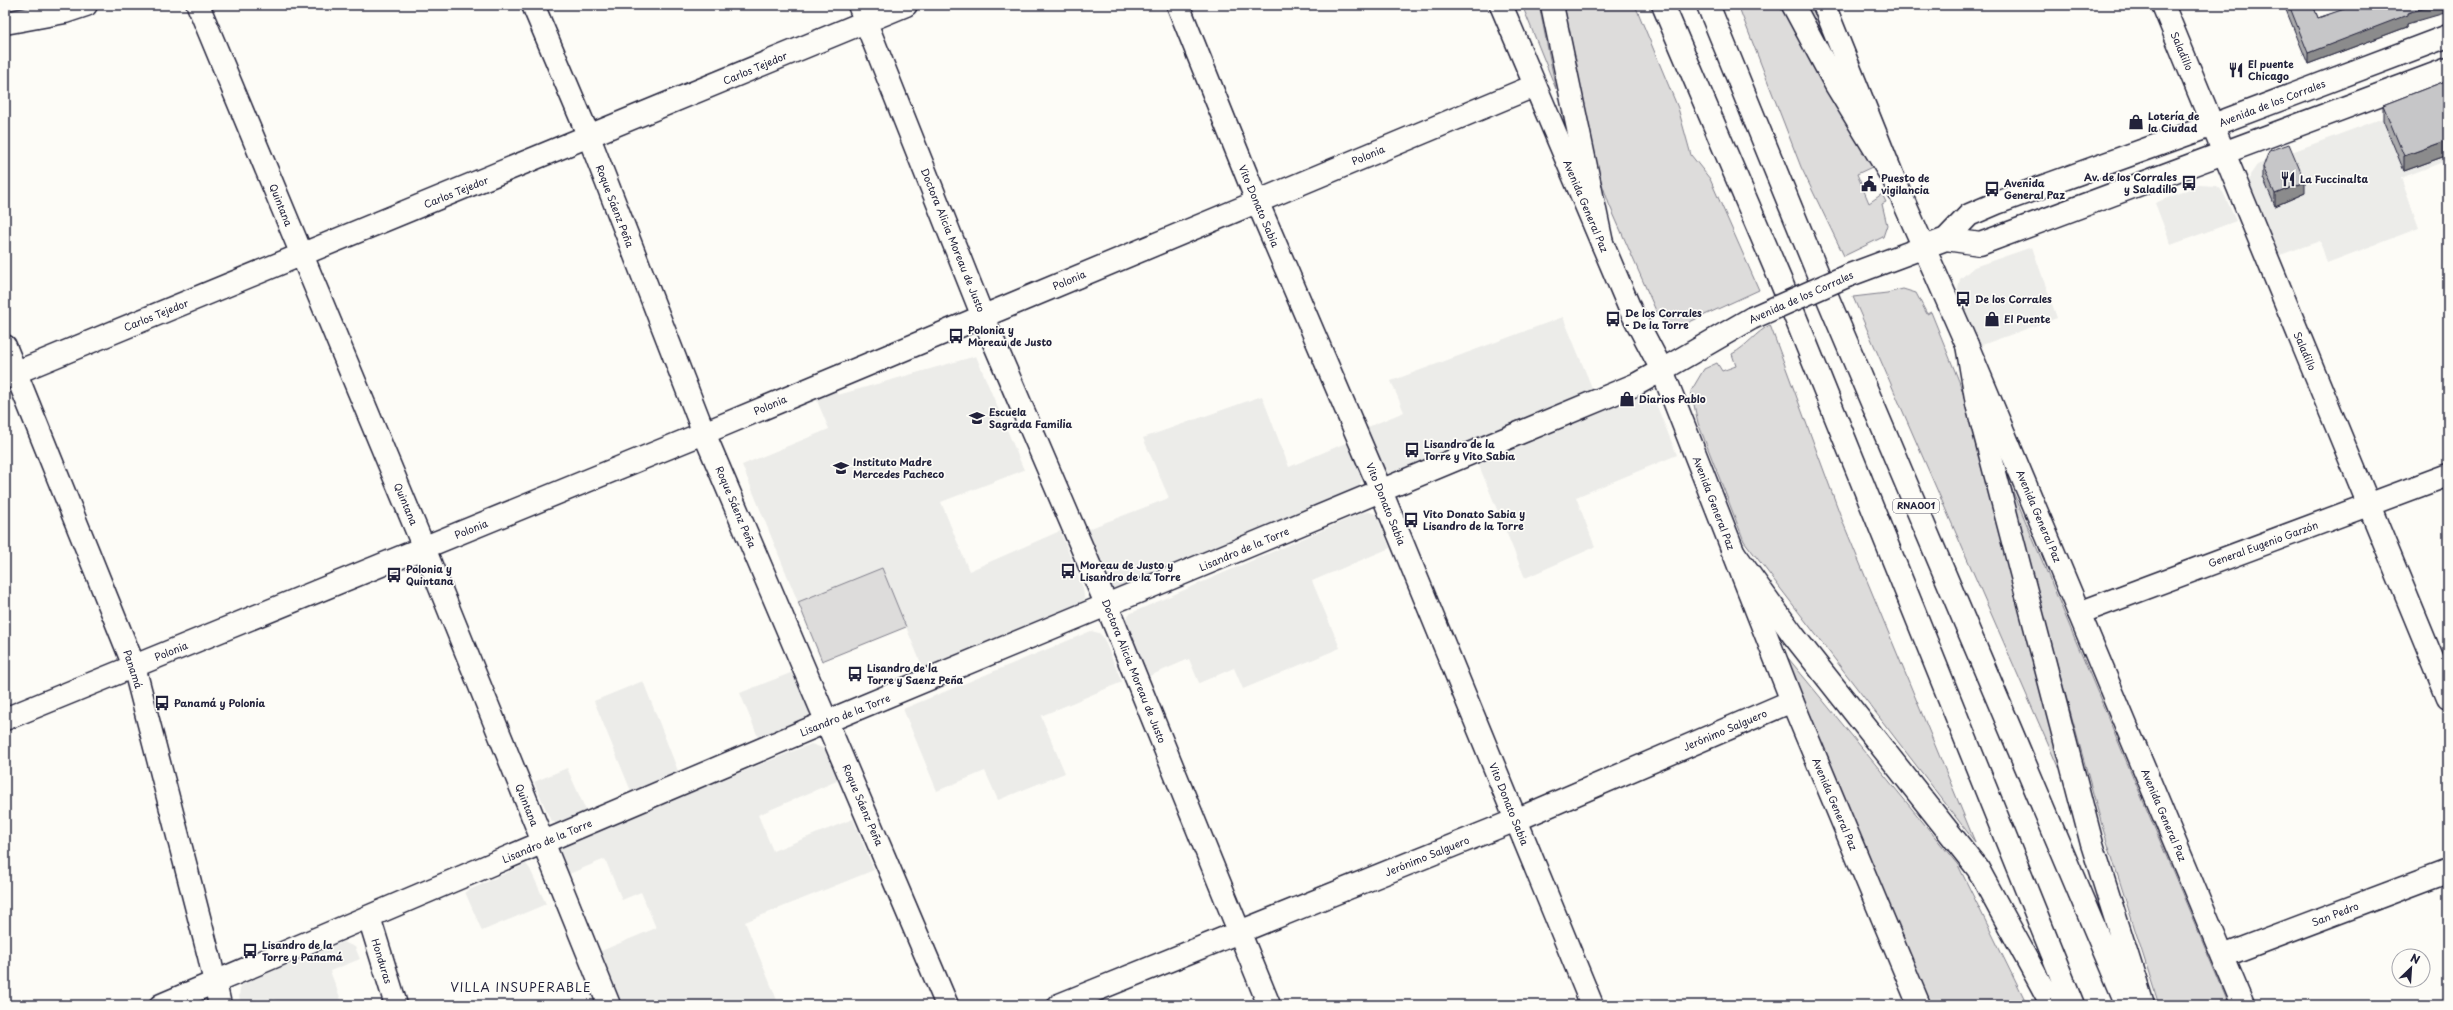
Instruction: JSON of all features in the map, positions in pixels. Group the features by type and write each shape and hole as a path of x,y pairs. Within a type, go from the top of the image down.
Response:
{"main road":[{"path":"5,23 65,12 86,5"},
{"name":"Quintana","path":"198,5 424,548 542,843 609,1005"},
{"name":"Roque Sáenz Peña","path":"533,5 589,137 704,433 828,721 947,1005"},
{"name":"Carlos Tejedor","path":"10,375 589,137 863,13 906,5"},
{"name":"Vito Donato Sabia","path":"1178,5 1257,202 1382,491 1592,1005"},
{"name":"Avenida General Paz","path":"1501,5 1534,86 1630,309 1662,370 1792,702 1919,1005"},
{"path":"1552,5 1602,243"},
{"path":"1663,5 1785,292 2073,1005"},
{"name":"RNA001","path":"1708,5 1829,301 2127,1005"},
{"path":"1793,5 1836,85 1895,182"},
{"name":"Avenida General Paz","path":"1824,5 1895,182 1967,344 2243,1005"},
{"name":"Saladillo","path":"2163,5 2448,696"},
{"name":"Doctora Alicia Moreau de Justo","path":"863,13 983,317 1107,606 1269,1005"},
{"name":"Avenida de los Corrales","path":"1662,370 1752,318 1847,276 1946,239 1969,215 2448,36"},
{"path":"1946,239 1980,244 2448,69"},
{"name":"Polonia","path":"5,719 704,433 1534,86"},
{"path":"1967,344 1977,404 2092,844 2143,1005"},
{"name":"Panamá","path":"5,346 10,375 134,666 220,1005"},
{"name":"Lisandro de la Torre","path":"161,1005 828,721 1637,384 1662,370"},
{"name":"General Eugenio Garzón","path":"2079,612 2448,475"},
{"path":"1732,550 1794,636 1978,869 2052,1005"},
{"name":"Jerónimo Salguero","path":"1059,1005 1516,820 1792,702"},
{"name":"San Pedro","path":"2223,956 2448,871"},
{"name":"Honduras","path":"369,917 396,1005"}],"shaded area":[{"path":"1522,5 1539,5 1556,89"},
{"path":"1564,5 1635,5 1678,108 1691,155 1710,179 1759,290 1683,325 1671,327 1657,313 1609,204 1598,172"},
{"path":"1738,5 1783,5 1867,155 1872,167 1857,174 1869,203 1882,194 1886,202 1882,204 1887,225 1883,237 1844,256 1801,167"},
{"path":"1802,5 1812,5 1821,28 1817,30"},
{"path":"2448,94 2448,160 2401,178 2419,228 2327,263 2320,241 2277,256 2249,188 2250,175 2257,165"},
{"path":"2199,185 2216,186 2223,192 2236,221 2171,245 2155,203"},
{"path":"2032,247 2057,318 1979,346 1959,296 1958,288 1960,279 1974,267"},
{"path":"1903,289 1916,293 1927,314 1931,312 1959,381 1973,423 2062,766 2058,767 1853,297 1887,293"},
{"path":"1563,317 1593,390 1396,479 1390,479 1384,475 1363,429 1404,412 1391,381"},
{"path":"1770,325 1844,525 1975,842 1744,541 1698,423 1691,391 1704,369 1717,363 1722,371 1736,366 1732,354 1760,331"},
{"path":"976,356 1024,470 941,502 969,571 1060,531 1083,588 1085,604 925,673 906,627 822,661 742,465 829,429 815,396 835,388 838,395"},
{"path":"1642,394 1654,399 1677,455 1576,497 1595,547 1525,578 1478,463"},
{"path":"1262,396 1289,467 1348,442 1362,479 1356,494 1115,592 1110,588 1083,531 1169,498 1143,438"},
{"path":"2001,463 2229,1005 2159,1005 2103,829"},
{"path":"1369,512 1376,514 1390,548 1312,581 1340,648 1243,689 1234,668 1199,683 1189,659 1145,678 1124,622 1129,614 1362,513"},
{"path":"882,568 906,627 822,661 798,602"},
{"path":"1091,631 1099,633 1103,637 1122,682 1041,716 1065,773 998,800 985,771 937,791 903,709"},
{"path":"1784,653 1958,865 2027,1005 1929,1005"},
{"path":"793,672 810,708 808,719 760,742 740,693"},
{"path":"643,681 680,776 633,796 594,701"},
{"path":"811,744 826,749 839,780 758,815 773,851 853,819 874,870 745,922 779,1005 719,1005 716,999 700,1005 615,1005 594,954 656,928 641,892 622,900 605,859 564,876 555,850 559,846"},
{"path":"567,768 588,815 558,825 550,819 534,782"},
{"path":"526,864 530,869 546,904 482,931 465,892"},
{"path":"343,942 355,947 360,959 330,971 343,1005 278,1005 275,999 262,1005 241,1005 239,996 241,984"}],"building":[{"path":"2289,5 2313,5 2318,18 2350,7 2349,5 2435,5 2407,13 2407,15 2308,53"},
{"path":"2448,80 2448,140 2404,156 2383,105"},
{"path":"2289,144 2305,182 2275,194 2263,167 2269,151"}],"place":[{"name":"El puente Chicago","path":"2236,70"},
{"name":"Lotería de la Ciudad","path":"2136,122"},
{"name":"La Fuccinalta","path":"2288,179"},
{"name":"Av. de los Corrales y Saladillo","path":"2189,183"},
{"name":"Puesto de vigilancia","path":"1869,184"},
{"name":"Avenida General Paz","path":"1992,189"},
{"name":"De los Corrales","path":"1963,299"},
{"name":"De los Corrales - De la Torre","path":"1613,319"},
{"name":"El Puente","path":"1992,319"},
{"name":"Polonia y Moreau de Justo","path":"956,336"},
{"name":"Diarios Pablo","path":"1627,399"},
{"name":"Escuela Sagrada Familia","path":"977,418"},
{"name":"Lisandro de la Torre y Vito Sabia","path":"1412,450"},
{"name":"Instituto Madre Mercedes Pacheco","path":"841,468"},
{"name":"Vito Donato Sabia y Lisandro de la Torre","path":"1411,520"},
{"name":"Moreau de Justo y Lisandro de la Torre","path":"1068,571"},
{"name":"Polonia y Quintana","path":"394,575"},
{"name":"Lisandro de la Torre y Saenz Peña","path":"855,674"},
{"name":"Panamá y Polonia","path":"162,703"},
{"name":"Lisandro de la Torre y Panamá","path":"250,951"}],"district":[{"name":"VILLA INSUPERABLE","path":"521,988"}]}
